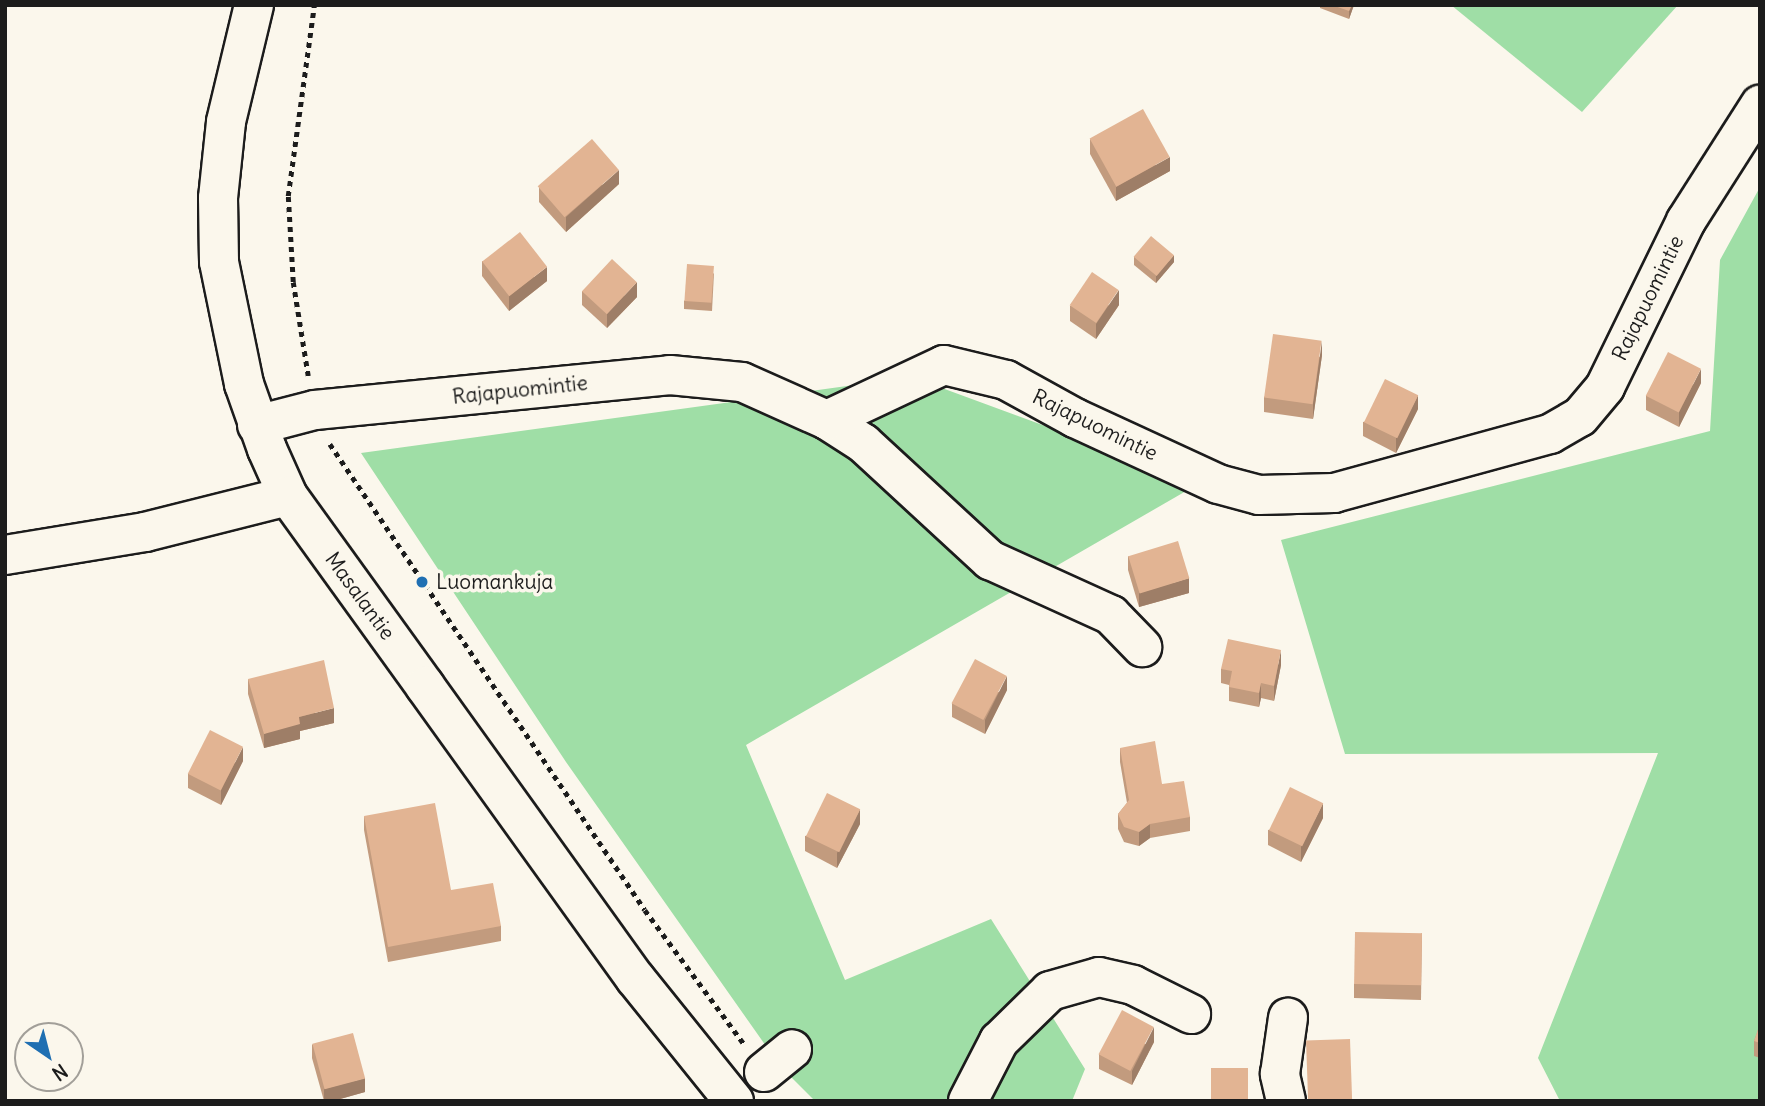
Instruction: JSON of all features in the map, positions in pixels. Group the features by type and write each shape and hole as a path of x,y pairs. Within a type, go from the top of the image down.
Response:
{"street":[{"name":"Masalantie","path":"254,5 226,122 218,198 219,262 257,425 288,496 635,978 734,1101"},
{"name":"Rajapuomintie","path":"257,425 315,410 670,375 742,382 827,420 944,365 1006,380 1075,418 1218,484 1259,495 1334,493 1550,434 1580,417 1605,387 1686,220 1760,105"},
{"path":"827,420 863,443 990,560 1111,615 1142,647"},
{"path":"5,555 145,532 288,496"},
{"path":"968,1101 999,1041 1050,991 1099,976 1133,985 1191,1014"},
{"path":"1286,1101 1280,1074 1287,1018"}],"path":[{"path":"313,5 288,196 293,282 315,410 347,475 645,910 778,1060"}],"green space":[{"path":"1451,5 1678,5 1582,112"},
{"path":"1760,187 1760,1101 1560,1101 1538,1058 1658,753 1345,754 1281,540 1710,431 1720,260"},
{"path":"912,377 1200,483 746,745 845,980 991,919 1085,1069 1072,1101 815,1101 780,1066 566,762 361,453"}],"building":[{"path":"1332,5 1352,5 1349,11"},
{"path":"1143,109 1170,157 1116,187 1090,139"},
{"path":"592,139 619,170 565,217 538,186"},
{"path":"520,232 547,267 509,296 482,262"},
{"path":"1151,236 1174,255 1157,276 1134,257"},
{"path":"612,259 637,282 607,314 582,291"},
{"path":"687,264 714,266 711,303 684,301"},
{"path":"1092,272 1119,290 1096,323 1070,305"},
{"path":"1273,334 1322,341 1313,404 1264,397"},
{"path":"1668,352 1701,369 1679,412 1646,396"},
{"path":"1385,379 1418,395 1397,438 1364,422"},
{"path":"1178,541 1189,578 1140,593 1128,556"},
{"path":"1228,639 1281,650 1274,686 1261,683 1259,693 1229,687 1232,671 1221,669"},
{"path":"975,659 1007,676 983,720 952,703"},
{"path":"324,660 334,708 299,717 300,724 264,734 248,679"},
{"path":"210,730 243,747 221,790 188,774"},
{"path":"1155,741 1162,784 1184,781 1190,817 1150,824 1139,832 1124,827 1118,814 1129,800 1120,748"},
{"path":"1290,787 1323,803 1302,846 1269,830"},
{"path":"827,793 860,809 839,852 806,836"},
{"path":"435,803 451,890 493,883 501,926 388,947 364,816"},
{"path":"1355,932 1422,933 1421,985 1354,984"},
{"path":"1122,1010 1154,1027 1130,1071 1099,1054"},
{"path":"1760,1024 1760,1043 1754,1041"},
{"path":"353,1033 365,1078 325,1089 312,1044"},
{"path":"1350,1039 1352,1100 1308,1101 1306,1041"},
{"path":"1211,1068 1248,1068 1248,1101 1211,1101"}],"place":[{"name":"Luomankuja","path":"422,582"}]}
